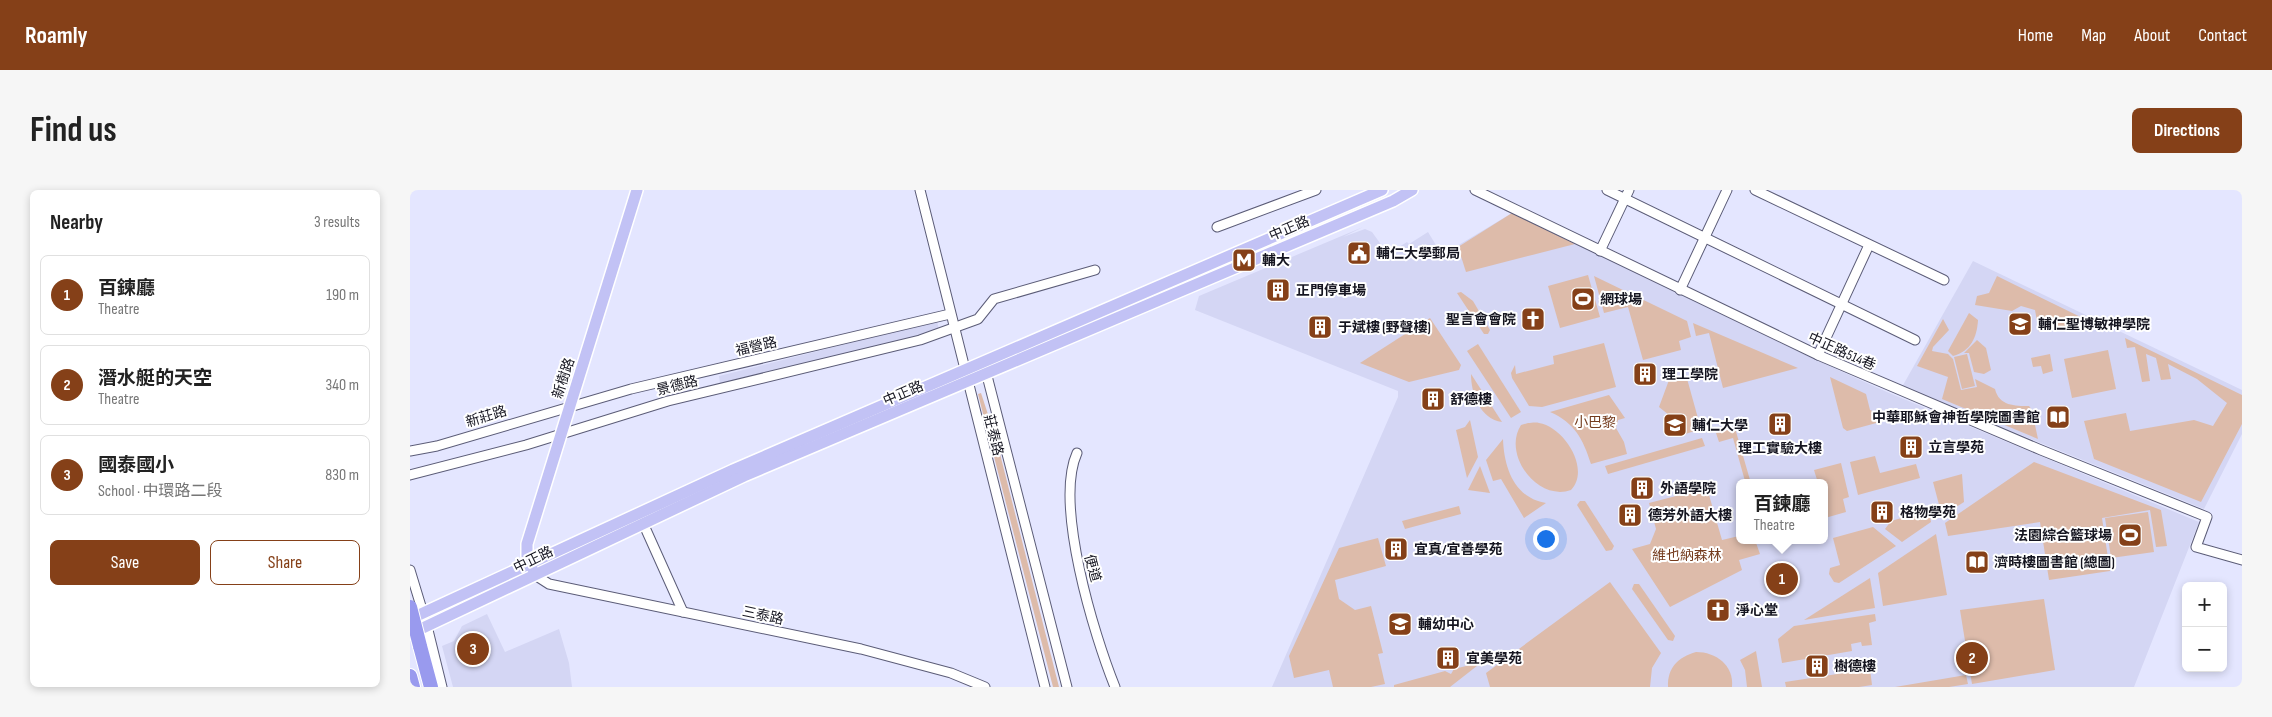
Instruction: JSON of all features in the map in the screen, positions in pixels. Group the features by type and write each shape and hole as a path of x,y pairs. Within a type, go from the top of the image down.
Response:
{"highway":[{"path":"410,607 431,687"},
{"path":"410,676 413,687"}],"main road":[{"name":"新樹路","path":"535,575 530,563 527,544 637,190"},
{"name":"中正路","path":"410,634 642,522 744,476 1378,207 1412,190"},
{"name":"中正路","path":"410,619 733,470 1377,192"},
{"path":"1377,192 1378,207"}],"street":[{"name":"莊泰路","path":"920,190 1045,687"},
{"path":"1217,227 1316,190"},
{"name":"中正路514巷","path":"1475,190 1818,355 1995,431 2207,517 2196,547 2242,560"},
{"path":"1608,190 1627,194 1705,237 1915,340"},
{"path":"1680,290 1727,190"},
{"path":"1755,190 1944,280"},
{"path":"1600,250 1627,194"},
{"path":"1818,355 1869,245"},
{"path":"954,328 978,319 994,299 1096,270"},
{"name":"福營路","path":"569,406 631,389 950,314"},
{"name":"景德路","path":"410,475 560,435 661,403 900,345 954,328"},
{"name":"莊泰路","path":"984,361 1067,687"},
{"name":"新莊路","path":"410,452 437,446 569,406"},
{"name":"便道","path":"1077,453 1072,464 1071,513 1075,552 1115,687"},
{"path":"642,522 683,612"},
{"path":"410,570 427,626 442,687"},
{"name":"三泰路","path":"535,575 549,584 862,649 951,673 985,687"}],"shaded area":[{"name":"輔仁大學","path":"1512,213 1816,360 1887,392 2199,522 2134,687 1272,687 1398,397 1398,391 1195,310 1199,296 1363,227 1343,237 1365,229 1372,232 1390,257 1400,250 1399,247 1407,242 1409,244 1428,232 1442,255"},
{"name":"輔仁聖博敏神學院","path":"1973,261 2242,390 2242,434 2204,509 1902,387"},
{"path":"937,321 939,330 935,332 720,383 719,376"},
{"path":"487,614 505,652 559,629 569,663 572,687 453,687 442,646 454,641 462,626"}],"green space":[{"path":"1512,213 1575,244 1466,272 1458,247"},
{"path":"1588,275 1600,317 1560,328 1548,286"},
{"path":"1594,276 1687,321 1691,337 1679,341 1681,350 1643,360 1628,307 1604,313"},
{"path":"1997,276 2101,327 2073,332 2071,327 2039,332 2035,310 2021,306 2012,311 1975,305 1977,296 1989,293"},
{"path":"1461,292 1473,301 1490,330 1488,334 1484,334 1457,293"},
{"path":"1969,313 1978,320 1974,338 1969,347 1953,356 1948,351"},
{"path":"1430,318 1461,365 1459,370 1409,382 1360,363"},
{"path":"1943,319 1949,330 1933,347 1932,351 1948,354 1953,359 1961,390 1977,387 1975,379 1995,389 2000,399 2008,404 2029,406 2036,415 2035,425 2038,439 1942,399 1948,377 1917,366"},
{"path":"1693,323 1798,368 1723,388 1709,333 1696,336"},
{"path":"2125,338 2242,395 2242,424 2201,502 2094,459 2084,421 2126,413 2130,431 2194,420 2213,426 2227,403 2197,379 2168,364 2171,379 2161,380 2156,358 2146,354 2150,381 2142,382 2135,347 2127,348"},
{"path":"1977,340 1986,348 1991,370 1984,374 1974,372 1969,353 1964,353"},
{"path":"1604,343 1616,387 1542,407 1529,406 1512,378 1511,373 1515,365 1516,374 1554,364 1553,356"},
{"path":"1478,344 1521,412 1511,418 1467,351"},
{"path":"2108,350 2116,389 2072,398 2064,359"},
{"path":"1967,354 1975,386 1962,389 1954,357"},
{"path":"2050,354 2053,371 2043,374 2041,366 2033,367 2031,358"},
{"path":"1471,374 1502,422 1488,416 1478,404 1471,382"},
{"path":"1686,375 1701,429 1676,437 1669,415 1659,407 1669,380"},
{"path":"1830,377 1866,394 1870,410 1891,419 1847,431 1843,428"},
{"path":"981,393 997,442 1059,687 1053,687 978,394"},
{"name":"小巴黎","path":"1609,395 1625,418 1618,420 1616,428 1624,442 1627,454 1591,464 1585,447 1577,433 1566,421 1550,412"},
{"path":"1470,420 1478,457 1467,478 1456,430 1465,427"},
{"path":"1528,423 1548,426 1565,440 1572,450 1578,471 1576,481 1571,490 1558,492 1546,489 1526,473 1516,449 1516,437 1521,425"},
{"path":"1735,428 1750,479 1744,479 1733,438 1719,442 1716,433"},
{"path":"1702,438 1705,446 1608,474 1605,466"},
{"path":"1503,439 1506,460 1513,480 1526,495 1546,503 1524,518 1501,479 1493,481 1486,460"},
{"path":"1875,456 1880,473 1916,464 1920,478 1858,495 1850,462"},
{"path":"2034,462 2161,510 2167,546 2156,547 2150,510 2102,518 2110,571 2049,580 2040,522 1948,536 1945,523"},
{"path":"1841,463 1849,497 1843,499 1846,512 1828,517 1828,479 1817,479 1814,470"},
{"path":"1480,466 1490,493 1468,490"},
{"path":"1962,474 1964,502 1942,516 1933,482"},
{"name":"維也納森林","path":"1707,488 1722,540 1736,537 1736,544 1756,544 1760,554 1739,560 1742,570 1670,607 1632,549 1650,544 1656,529 1649,503"},
{"path":"1580,501 1585,501 1614,546 1612,550 1606,551 1577,505"},
{"path":"1459,506 1461,514 1405,529 1402,521"},
{"name":"法園綜合籃球場","path":"2148,512 2154,552 2111,558 2105,518"},
{"path":"1916,514 1918,520 1930,517 1931,522 1902,542 1885,529 1891,521"},
{"path":"1873,527 1896,546 1839,583 1834,582 1829,574 1830,568 1840,565 1833,538"},
{"path":"1936,534 1947,595 1883,606 1878,573"},
{"path":"1378,538 1386,566 1335,580 1339,599 1355,610 1371,606 1383,653 1378,654 1385,684 1371,687 1333,687 1329,670 1294,678 1289,656 1339,548"},
{"path":"1870,578 1875,608 1804,620"},
{"path":"1610,582 1661,653 1652,668 1650,687 1490,687 1486,673"},
{"path":"1634,584 1639,584 1675,636 1673,641 1668,640 1632,589"},
{"path":"2044,599 2055,670 1972,684 1960,610"},
{"path":"1875,614 1876,621 1869,623 1872,645 1862,646 1861,642 1851,644 1852,651 1782,663 1778,639 1794,626"},
{"path":"1756,651 1762,687 1747,687 1745,670 1740,660"},
{"path":"1696,652 1710,654 1722,661 1730,672 1732,687 1668,687 1669,674 1675,664 1684,657"},
{"path":"1482,662 1450,687 1394,687 1394,685 1445,671 1451,674 1454,669"},
{"path":"1870,669 1872,685 1859,687 1786,687 1785,682"},
{"path":"1966,675 1968,684 1949,687 1895,687"}],"place":[{"name":"輔仁大學郵局","path":"1359,253"},
{"name":"輔大","path":"1244,260"},
{"name":"正門停車場","path":"1278,290"},
{"name":"網球場","path":"1583,299"},
{"name":"聖言會會院","path":"1533,319"},
{"name":"輔仁聖博敏神學院","path":"2020,324"},
{"name":"于斌樓 (野聲樓)","path":"1320,327"},
{"name":"理工學院","path":"1645,374"},
{"name":"舒德樓","path":"1433,399"},
{"name":"中華耶穌會神哲學院圖書館","path":"2058,417"},
{"name":"理工實驗大樓","path":"1780,424"},
{"name":"輔仁大學","path":"1675,425"},
{"name":"立言學苑","path":"1911,447"},
{"name":"外語學院","path":"1642,488"},
{"name":"格物學苑","path":"1882,512"},
{"name":"德芳外語大樓","path":"1630,515"},
{"name":"法園綜合籃球場","path":"2130,535"},
{"name":"宜真/宜善學苑","path":"1396,549"},
{"name":"濟時樓圖書館 (總圖)","path":"1977,562"},
{"name":"百鍊廳","path":"1782,579"},
{"name":"淨心堂","path":"1718,610"},
{"name":"輔幼中心","path":"1400,624"},
{"name":"國泰國小","path":"473,649"},
{"name":"宜美學苑","path":"1448,658"},
{"name":"潛水艇的天空","path":"1972,658"},
{"name":"樹德樓","path":"1817,666"}]}
